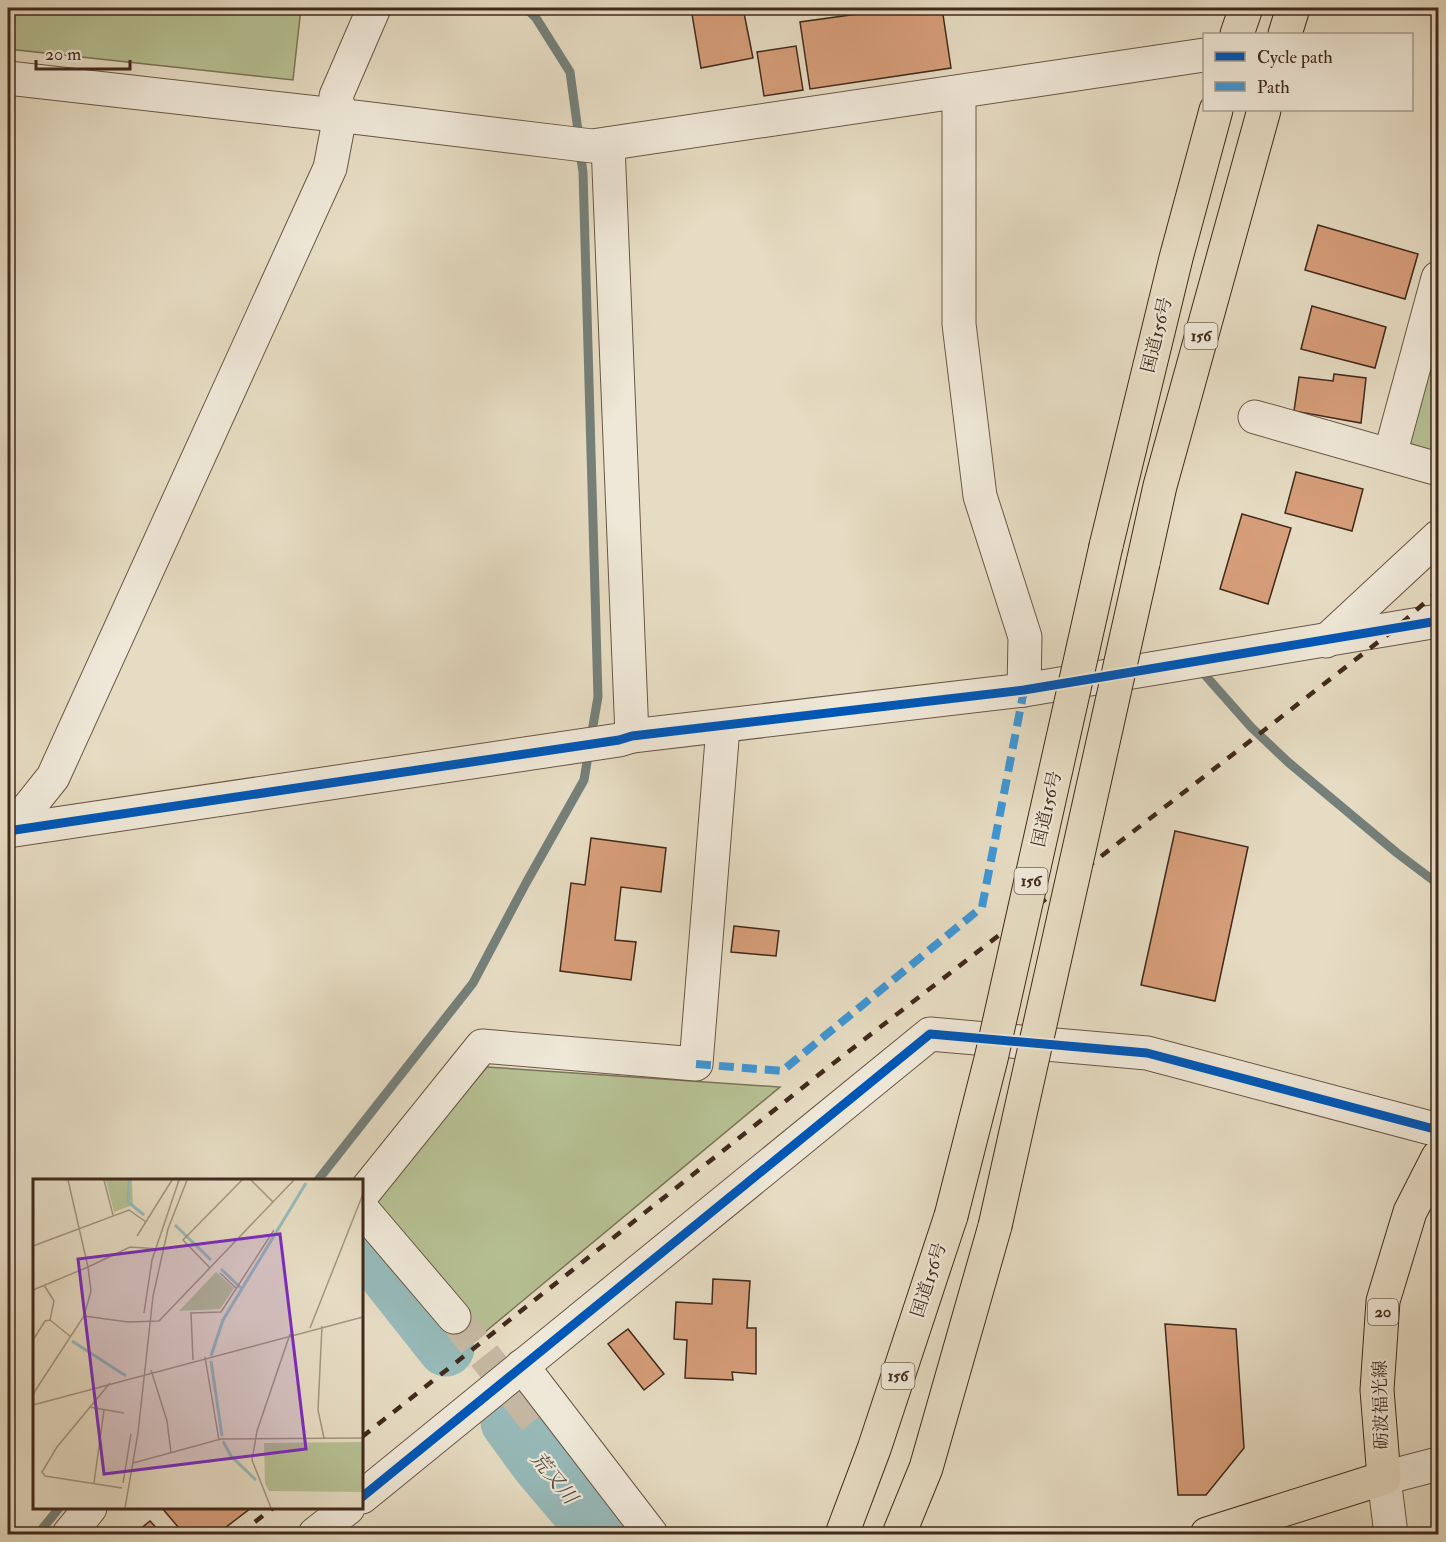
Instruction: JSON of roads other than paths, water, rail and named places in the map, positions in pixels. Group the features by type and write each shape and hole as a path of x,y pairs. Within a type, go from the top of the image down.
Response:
{"main road":[{"path":"1237,33 1246,8"},
{"path":"1285,33 1293,8"},
{"name":"国道156号","path":"842,1534 874,1449 951,1216 991,1059 1106,546 1176,258 1216,111"},
{"name":"156","path":"899,1534 926,1468 995,1226 1160,486 1264,111"},
{"name":"砺波福光線","path":"1384,1478 1377,1390 1383,1301 1410,1212 1438,1157"},
{"path":"1207,1534 1384,1478"}],"street":[{"path":"9,831 52,777 58,766 330,168 340,116 336,96 374,8"},
{"path":"8,78 592,146 1203,56"},
{"path":"959,92 959,324 980,496 1025,637 1024,690"},
{"path":"608,144 632,736"},
{"path":"1390,455 1438,278"},
{"path":"1255,417 1438,470"},
{"path":"1326,641 1438,537"},
{"path":"9,831 607,742 632,736 1024,690 1438,621"},
{"path":"363,1195 482,1046 696,1064 723,727"},
{"path":"363,1496 930,1034 1147,1053 1438,1130"},
{"path":"363,1210 454,1317"},
{"path":"522,1366 651,1534"},
{"path":"535,1420 622,1534"},
{"path":"1391,1534 1384,1478 1438,1464"},
{"path":"69,1534 89,1509"},
{"path":"315,1534 347,1509"}],"waterway":[{"path":"526,8 536,18 570,72 579,138"},
{"path":"580,152 583,172 598,697 591,737"},
{"path":"1205,675 1251,727 1288,762 1397,853 1438,884"},
{"path":"319,1179 473,983 584,780 589,750"},
{"name":"荒又川","path":"363,1243 446,1348"},
{"name":"荒又川","path":"509,1422 539,1463 599,1534"},
{"path":"38,1534 58,1509"}],"tunnel":[{"path":"454,1317 535,1420"}],"railway":[{"path":"363,1436 826,1069 1395,629 1438,591"},
{"path":"239,1534 272,1509"}]}
